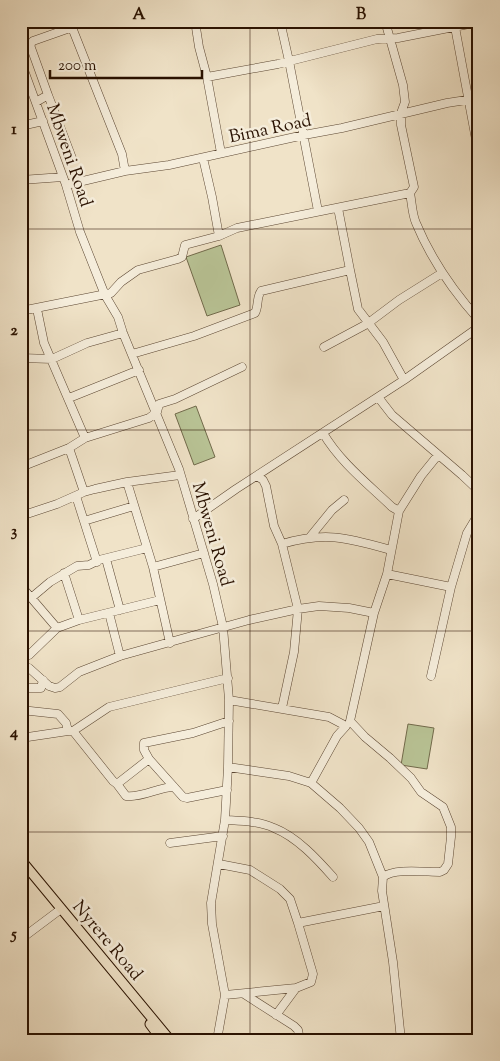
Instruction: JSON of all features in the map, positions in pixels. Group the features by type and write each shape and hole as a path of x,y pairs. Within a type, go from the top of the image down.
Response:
{"main road":[{"name":"Nyrere Road","path":"21,860 59,911 162,1040"},
{"name":"Nyrere Road","path":"21,869 170,1040"}],"street":[{"path":"195,21 221,153"},
{"path":"280,21 318,210"},
{"path":"21,312 111,293 138,270 178,260 182,257 185,245 219,236 237,228 318,210 338,208 410,193 414,188 401,126 401,114 405,102 403,85 385,21"},
{"path":"207,77 254,69 340,50 362,42 407,37 479,22"},
{"path":"455,27 479,156"},
{"path":"72,158 30,44 70,28 73,30 84,54 122,154 125,171"},
{"name":"Mbweni Road","path":"21,62 65,181 80,232 105,295 118,317 180,475 204,553 223,628 229,700 227,790 223,836 211,903 212,924 225,995 217,1040"},
{"path":"36,102 48,95"},
{"name":"Bima Road","path":"21,180 65,181 169,165 479,98"},
{"path":"21,126 43,121"},
{"path":"203,158 219,236"},
{"path":"410,193 416,223 442,272 461,300 479,320"},
{"path":"338,208 356,304 367,324 383,342 404,380"},
{"path":"132,354 163,343 194,336 255,313 258,296 261,291 350,270"},
{"path":"324,347 367,324 398,300 442,272"},
{"path":"37,309 44,343 85,438"},
{"path":"193,519 404,380 479,327"},
{"path":"21,358 52,359 86,344 123,333"},
{"path":"21,468 69,448 85,438 149,418 156,412 159,404 174,399 242,367"},
{"path":"69,398 139,370"},
{"path":"378,397 392,415 479,491"},
{"path":"324,433 329,444 346,463 392,507 399,511"},
{"path":"69,448 84,492"},
{"path":"311,783 337,736 348,724 374,613 386,574 399,511 421,476 438,455"},
{"path":"21,516 84,492 128,482 180,475"},
{"path":"257,476 263,480 266,486 274,526 282,544 298,609 294,652 282,708"},
{"path":"128,482 153,567 170,643"},
{"path":"76,496 97,562"},
{"path":"310,538 332,510 344,500"},
{"path":"84,521 134,506"},
{"path":"431,676 451,587 467,533 479,513"},
{"path":"282,544 310,538 346,538 391,550"},
{"path":"31,598 64,573 77,566 89,565 99,560 147,548"},
{"path":"153,567 204,553"},
{"path":"106,559 120,610"},
{"path":"64,573 79,620"},
{"path":"386,574 451,587"},
{"path":"21,586 57,628"},
{"path":"21,656 28,655 57,628 79,620 160,600"},
{"path":"21,666 29,668 49,686 55,688 60,687 79,672 120,656 298,609 319,606 349,608 374,613"},
{"path":"109,613 120,656"},
{"path":"21,738 71,731 109,707 228,678"},
{"path":"21,688 41,688 43,680"},
{"path":"229,700 330,717 348,724 390,758 411,778 421,792 443,807 450,827 448,864 444,870 395,872 387,874 381,884 393,962 401,1040"},
{"path":"21,710 58,714 112,781 117,784 124,795 129,797 174,787"},
{"path":"227,790 187,798 183,797 149,759 144,750 144,743 193,733 229,721"},
{"path":"117,784 149,759"},
{"path":"228,767 289,776 311,783 340,808 359,828 369,842 383,878"},
{"path":"225,820 257,822 275,828 295,840 333,877"},
{"path":"170,843 223,836"},
{"path":"219,864 250,870 280,889 290,899 313,978 311,982 296,988 225,995"},
{"path":"298,923 384,906"},
{"path":"21,939 59,911"},
{"path":"276,1014 296,988"},
{"path":"244,994 298,1030 300,1040"}],"green space":[{"path":"221,245 240,305 207,316 186,257"},
{"path":"196,406 215,457 194,465 175,414"},
{"path":"408,724 434,728 427,769 401,765"}]}
